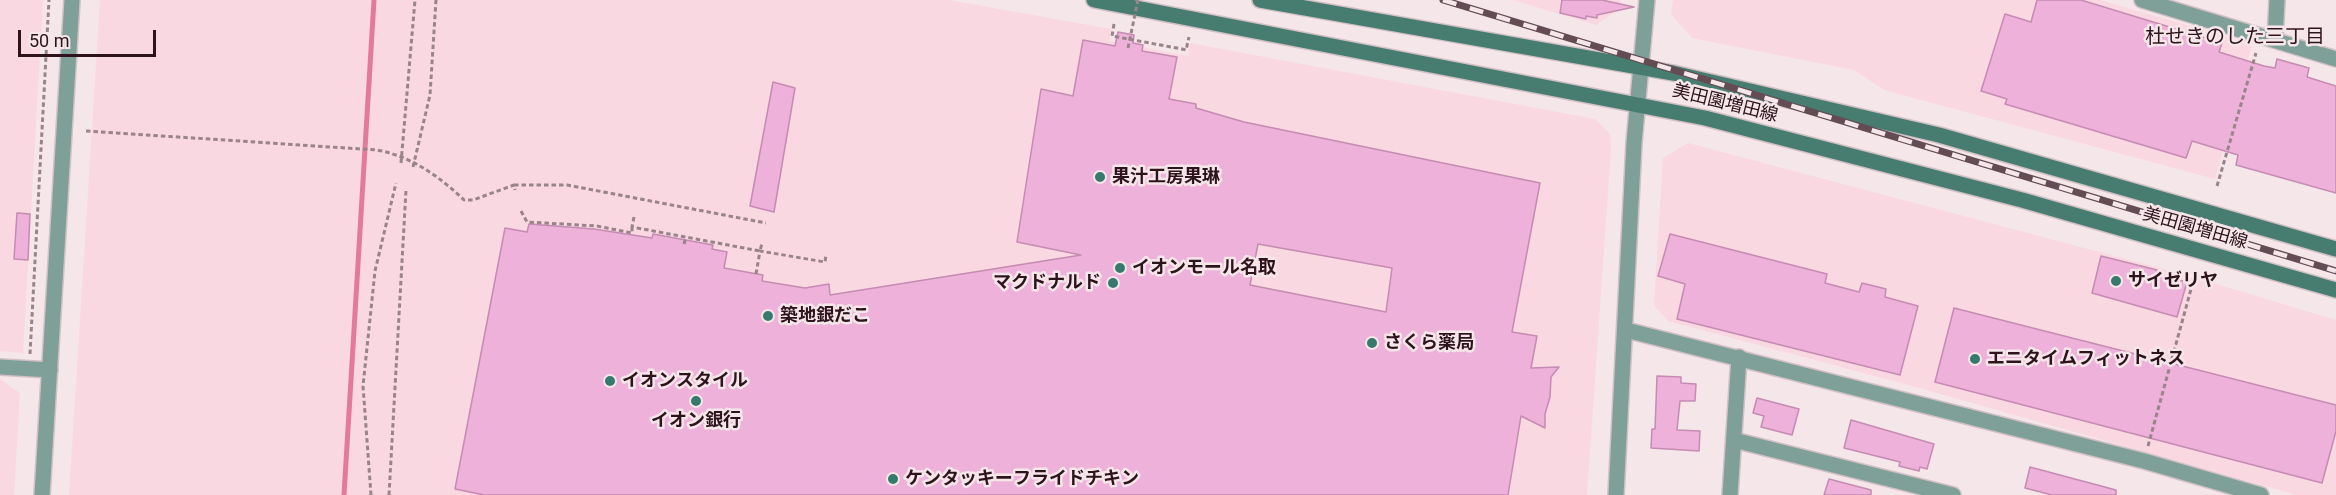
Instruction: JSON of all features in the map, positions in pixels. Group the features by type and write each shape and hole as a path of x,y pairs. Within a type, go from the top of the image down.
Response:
{"main road":[{"name":"美田園増田線","path":"1094,0 1638,103 1705,118 2022,200 2336,290"},
{"name":"美田園増田線","path":"1260,0 1641,68 1939,135 2336,249"}],"street":[{"path":"42,495 72,0"},
{"path":"1616,495 1638,103 1647,0"},
{"path":"2142,0 2336,59"},
{"path":"2268,38 2277,0"},
{"path":"1626,330 2144,461 2260,495"},
{"path":"1730,495 1739,357"},
{"path":"0,367 50,370"},
{"path":"1734,440 1953,495"}],"path":[{"path":"30,356 49,0"},
{"path":"401,161 414,0"},
{"path":"413,167 430,95 436,0"},
{"path":"1128,48 1138,0"},
{"path":"1114,24 1112,36 1186,50 1189,37"},
{"path":"2217,186 2268,38"},
{"path":"86,131 377,150 401,161 415,163 444,181 464,200 473,200 515,187 567,185 766,223"},
{"path":"371,495 363,386 375,270 396,183"},
{"path":"389,495 406,190"},
{"path":"521,211 527,222 597,226 632,233 634,217"},
{"path":"632,227 825,262 826,254"},
{"path":"684,244 686,237"},
{"path":"756,274 762,243"},
{"path":"2144,461 2196,271"}],"shaded area":[{"path":"0,0 43,0 23,353 0,351"},
{"path":"100,0 949,0 1111,29 1109,41 1188,56 1190,43 1595,119 1610,134 1611,149 1587,495 69,495"},
{"path":"1513,0 1621,0 1620,8 1596,25"},
{"path":"1673,0 2100,0 2252,44 2215,179 1884,90 1854,70 1692,38 1671,14"},
{"path":"1688,143 2190,276 2336,320 2336,495 2297,495 1905,384 1668,321 1654,305 1663,158"},
{"path":"0,379 20,393 14,495 0,495"}],"building":[{"path":"1562,0 1602,0 1634,7 1597,15 1597,18 1586,16 1586,19 1560,13"},
{"path":"2037,0 2081,0 2222,43 2219,52 2264,66 2275,68 2277,59 2309,68 2307,77 2336,86 2336,193 2236,165 2238,155 2192,141 2186,158 2005,104 2007,99 1981,91 2005,14 2031,22"},
{"name":"イオンモール名取","path":"1118,32 1134,35 1133,43 1143,45 1142,51 1177,57 1169,99 1196,104 1196,108 1244,122 1540,183 1512,332 1537,336 1531,368 1559,367 1551,377 1545,428 1521,416 1508,495 484,495 455,489 505,228 527,232 529,224 594,229 652,238 653,234 713,245 712,249 727,252 724,268 763,275 762,281 805,288 829,284 830,295 1081,255 1017,242 1041,89 1073,96 1083,40 1115,46","holes":["1258,244 1392,268 1386,312 1250,285"]},
{"path":"773,82 795,88 774,212 750,206"},
{"path":"17,213 30,214 28,260 14,259"},
{"path":"1670,234 1827,274 1825,283 1859,292 1862,283 1886,289 1885,297 1918,306 1900,375 1677,319 1685,284 1658,276"},
{"path":"2101,256 2157,270 2156,274 2187,282 2177,317 2092,293"},
{"path":"1954,308 2336,405 2336,431 2322,483 1935,382"},
{"path":"1657,376 1681,377 1681,383 1696,384 1695,401 1680,401 1677,430 1700,431 1699,451 1651,448 1652,429 1655,429"},
{"path":"1757,398 1799,409 1792,435 1761,427 1764,416 1753,413"},
{"path":"1851,420 1934,444 1927,469 1920,467 1919,471 1899,466 1900,462 1844,448"},
{"path":"2030,467 2116,490 2116,495 2052,495 2025,488"},
{"path":"1829,479 1871,490 1871,495 1824,495"}],"waterway":[{"path":"344,495 374,0"}],"railway":[{"path":"1443,0 2336,271"}],"place":[{"name":"果汁工房果琳","path":"1100,177"},
{"name":"イオンモール名取","path":"1120,268"},
{"name":"サイゼリヤ","path":"2116,281"},
{"name":"マクドナルド","path":"1113,283"},
{"name":"築地銀だこ","path":"768,316"},
{"name":"さくら薬局","path":"1372,343"},
{"name":"エニタイムフィットネス","path":"1975,359"},
{"name":"イオンスタイル","path":"610,381"},
{"name":"イオン銀行","path":"696,401"},
{"name":"ケンタッキーフライドチキン","path":"893,479"}],"district":[{"name":"杜せきのした三丁目","path":"2235,38"}]}
